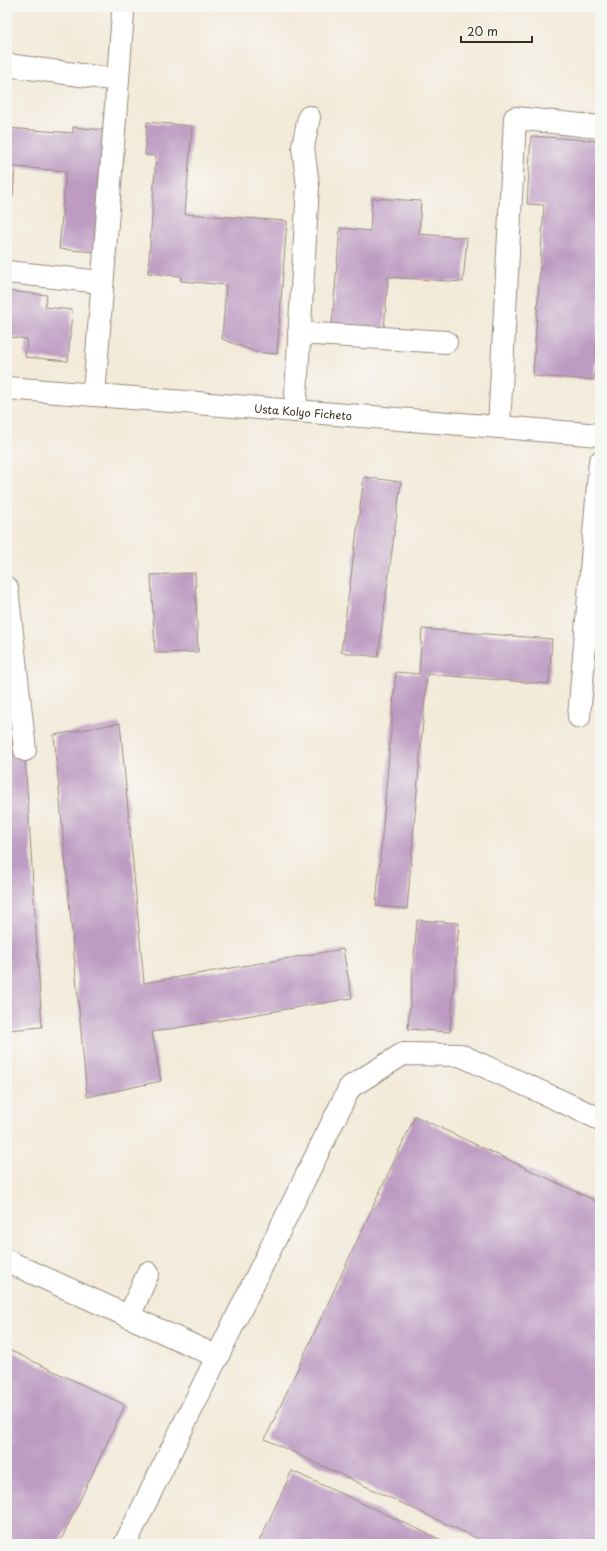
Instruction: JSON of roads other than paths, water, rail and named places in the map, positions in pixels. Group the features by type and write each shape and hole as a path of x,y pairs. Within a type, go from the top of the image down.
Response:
{"street":[{"path":"94,395 123,13"},
{"path":"7,65 118,80"},
{"path":"295,411 308,186 303,147 309,117"},
{"path":"498,427 515,118 600,127"},
{"path":"7,272 102,282"},
{"path":"299,334 446,342"},
{"name":"Usta Kolyo Ficheto","path":"7,388 600,435"},
{"path":"579,717 600,462"},
{"path":"7,588 25,750"},
{"path":"125,1544 350,1087 403,1054 460,1055 600,1119"},
{"path":"7,1261 218,1357"},
{"path":"129,1317 148,1273"}]}
